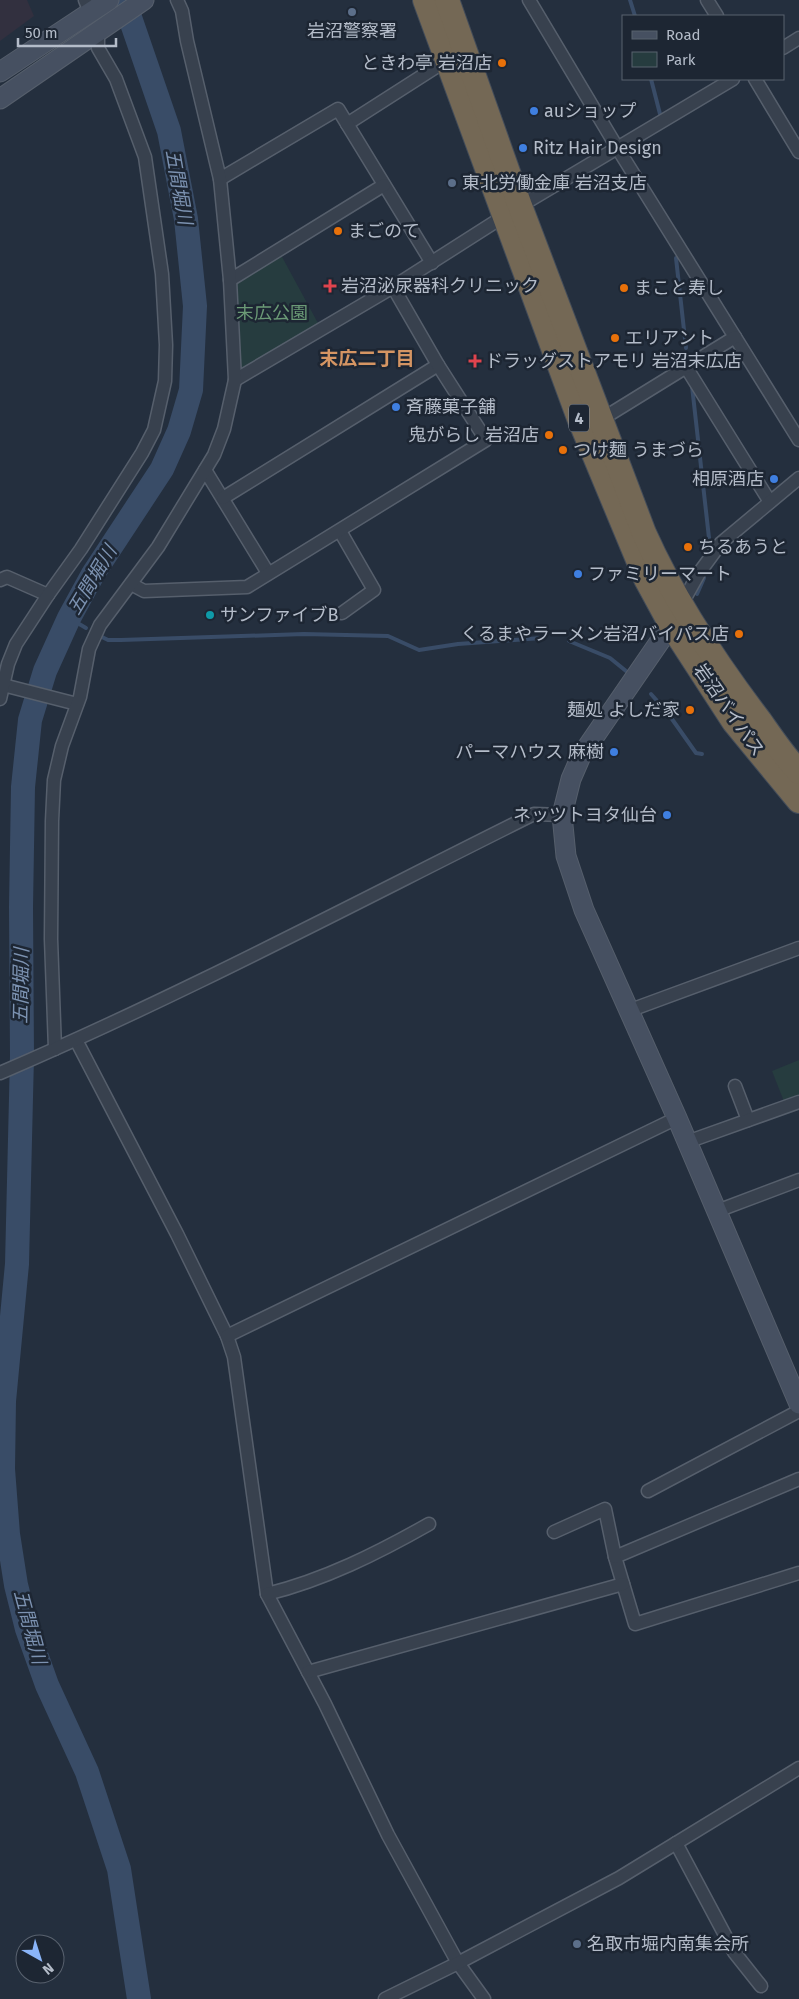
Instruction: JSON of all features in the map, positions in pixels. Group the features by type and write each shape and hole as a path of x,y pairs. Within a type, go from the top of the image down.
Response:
{"highway":[{"name":"岩沼バイパス","path":"425,0 447,60 602,419 676,614 734,722 799,801"},
{"name":"岩沼バイパス","path":"447,0 512,211 606,487 646,579 795,760"}],"street":[{"path":"0,99 144,0"},
{"path":"53,1050 51,938 54,780 73,704 87,669 89,649 100,625 158,547 214,455 224,429 235,380 230,280 220,179 187,42 182,11 177,0"},
{"path":"529,0 618,149 799,440"},
{"path":"707,0 716,15"},
{"path":"0,72 96,5"},
{"path":"0,699 16,644 81,549 142,453 154,430 165,381 166,345 162,274 145,157 116,79 98,48 103,29"},
{"path":"784,47 799,38"},
{"path":"347,124 447,60"},
{"path":"235,380 393,287 512,211 731,80"},
{"path":"756,80 799,152"},
{"path":"220,179 338,109 432,263"},
{"path":"230,280 384,185"},
{"path":"131,584 144,591 247,587 268,572 340,531 486,440 438,365 393,287"},
{"path":"602,419 735,336"},
{"path":"223,498 438,365"},
{"path":"686,367 770,502"},
{"path":"205,470 268,572"},
{"path":"799,478 721,543 581,756 571,779 562,815 566,856 584,910 718,1211 799,1404"},
{"path":"340,531 374,590 342,613"},
{"path":"0,580 6,577 48,595"},
{"path":"5,686 73,704"},
{"path":"0,1073 76,1040 534,814 562,815"},
{"path":"628,1011 799,948"},
{"path":"76,1040 177,1234 227,1336 234,1357 267,1594 308,1672 388,1835 458,1963 484,1999"},
{"path":"735,1086 748,1120"},
{"path":"687,1142 799,1102"},
{"path":"227,1336 677,1118"},
{"path":"718,1211 799,1180"},
{"path":"648,1491 799,1411"},
{"path":"615,1557 799,1479"},
{"path":"554,1532 605,1509 615,1557 636,1624 799,1573"},
{"path":"267,1594 300,1586 395,1543 429,1524"},
{"path":"308,1672 623,1584"},
{"path":"385,1999 458,1963 618,1878 799,1768"},
{"path":"676,1844 734,1952 761,1986"}],"shaded area":[{"path":"0,0 27,0 34,16 0,41"}],"green space":[{"name":"末広公園","path":"281,255 319,325 239,374 236,285"},
{"path":"799,1060 799,1098 785,1104 772,1071"}],"waterway":[{"name":"五間堀川","path":"124,0 169,131 186,219 195,306 191,390 179,431 162,469 93,574 69,618 45,671 30,720 23,787 21,907 22,1056 17,1264 4,1401 3,1469 8,1534 16,1585 27,1629 47,1685 87,1772 119,1869 139,1999"},
{"path":"630,0 635,15"},
{"path":"651,80 660,114"},
{"path":"676,258 686,348"},
{"path":"692,386 709,538"},
{"path":"697,594 704,578"},
{"path":"69,618 86,628"},
{"path":"98,635 108,640 304,634 388,636 419,650 458,644 541,638"},
{"path":"569,641 610,658 626,671"},
{"path":"651,694 667,712 696,753 702,754"}],"place":[{"name":"岩沼警察署","path":"352,12"},
{"name":"ときわ亭 岩沼店","path":"502,63"},
{"name":"auショップ","path":"534,111"},
{"name":"Ritz Hair Design","path":"523,148"},
{"name":"東北労働金庫 岩沼支店","path":"452,183"},
{"name":"まごのて","path":"338,231"},
{"name":"岩沼泌尿器科クリニック","path":"330,286"},
{"name":"まこと寿し","path":"624,288"},
{"name":"エリアント","path":"615,338"},
{"name":"ドラッグストアモリ 岩沼末広店","path":"475,361"},
{"name":"斉藤菓子舗","path":"396,407"},
{"name":"鬼がらし 岩沼店","path":"549,435"},
{"name":"つけ麺 うまづら","path":"563,450"},
{"name":"相原酒店","path":"774,479"},
{"name":"ちるあうと","path":"688,547"},
{"name":"ファミリーマート","path":"578,574"},
{"name":"サンファイブB","path":"210,615"},
{"name":"くるまやラーメン岩沼バイパス店","path":"739,634"},
{"name":"麺処 よしだ家","path":"690,710"},
{"name":"パーマハウス 麻樹","path":"614,752"},
{"name":"ネッツトヨタ仙台","path":"667,815"},
{"name":"名取市堀内南集会所","path":"577,1944"}],"district":[{"name":"末広二丁目","path":"367,358"}]}
